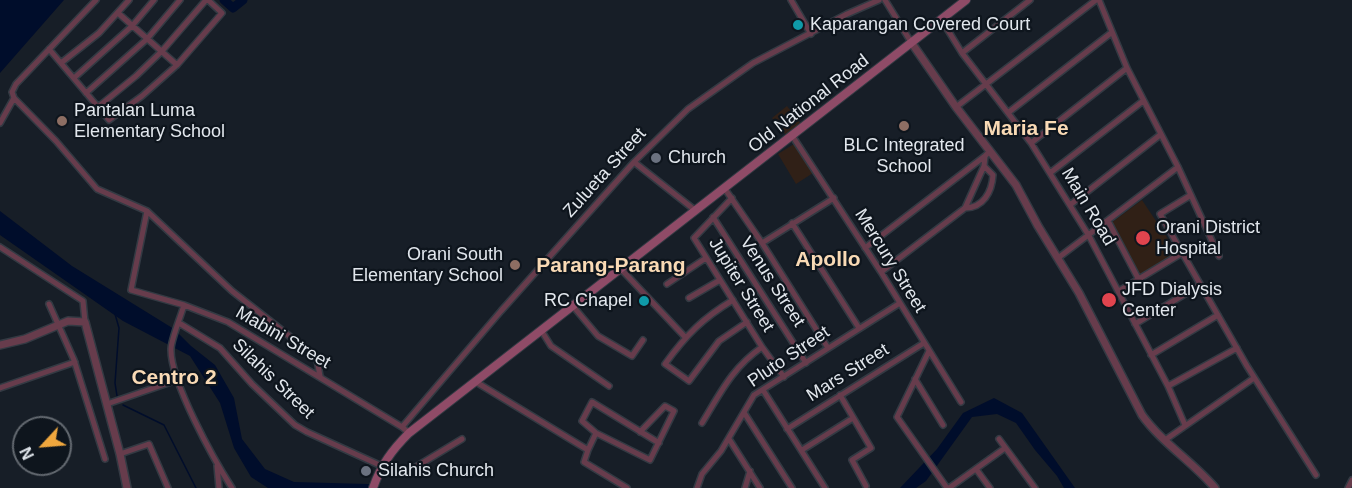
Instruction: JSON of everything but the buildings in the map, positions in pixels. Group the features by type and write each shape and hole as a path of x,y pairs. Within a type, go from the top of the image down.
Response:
{"main road":[{"name":"Old National Road","path":"373,488 390,452 409,433 572,305 793,137 966,0"}],"street":[{"path":"96,0 16,84 12,92 14,98 63,149 97,189 147,211 232,291 311,353 317,360 320,376"},
{"path":"62,63 99,33 129,0"},
{"path":"74,78 132,26 154,0"},
{"path":"86,93 147,39 180,0"},
{"path":"49,49 62,63 86,93 98,107 110,120 177,65 222,14 207,0 162,51 98,107"},
{"path":"791,0 811,34"},
{"name":"Zulueta Street","path":"402,427 501,311 634,162 688,109 753,63 879,0"},
{"path":"885,0 911,42 988,153 1016,185 1038,226 1079,292 1142,415 1152,429 1199,469 1215,488"},
{"path":"962,53 1030,0"},
{"path":"956,107 1098,0 1127,68 1178,167 1219,256"},
{"path":"118,13 177,65"},
{"name":"Main Road","path":"941,19 962,53 1031,143 1089,236 1119,291 1185,425"},
{"path":"1009,112 1111,33"},
{"path":"1031,143 1127,68"},
{"path":"0,123 14,98"},
{"path":"1050,174 1143,101"},
{"path":"1070,205 1160,135"},
{"name":"Mercury Street","path":"793,137 881,272 961,402"},
{"path":"881,272 965,208 988,153"},
{"path":"865,248 988,153"},
{"path":"634,162 696,211"},
{"path":"965,208 973,208 983,202 993,182 993,176 984,166"},
{"path":"1058,258 1178,167"},
{"path":"724,189 762,243 828,348"},
{"path":"1191,195 1160,214 1254,378 1316,475"},
{"path":"713,217 732,198"},
{"path":"762,243 834,198"},
{"name":"Mabini Street","path":"147,211 131,290 184,305 228,322 320,376 409,433"},
{"name":"Jupiter Street","path":"713,217 694,238 762,347 784,377"},
{"name":"Venus Street","path":"713,217 806,363"},
{"path":"1108,221 1138,280"},
{"path":"792,223 859,328"},
{"path":"0,247 83,301 85,322 127,488"},
{"path":"1119,291 1182,253"},
{"path":"667,284 706,258"},
{"path":"621,269 685,337"},
{"path":"688,298 720,280"},
{"path":"1135,324 1200,285"},
{"path":"733,300 712,312 685,337 665,364 689,381 719,341 747,322"},
{"name":"Pluto Street","path":"697,488 702,474 729,439 754,395 900,303"},
{"path":"49,304 75,362 105,459"},
{"path":"184,305 171,349 177,380 217,465 232,488"},
{"path":"572,305 597,336 632,356 643,340"},
{"path":"1151,355 1218,315"},
{"path":"0,345 26,339 68,321 85,322"},
{"name":"Silahis Street","path":"179,322 220,348 252,384 295,424 307,432 397,472 405,472 432,459 462,439"},
{"path":"540,330 551,346 609,386"},
{"name":"Mars Street","path":"787,429 924,344"},
{"path":"702,423 730,377 744,360 762,347"},
{"path":"1167,386 1237,348"},
{"path":"929,351 897,417 948,488 1005,448"},
{"path":"0,388 75,362"},
{"path":"1165,440 1254,378"},
{"path":"915,379 943,425"},
{"path":"107,404 177,380"},
{"path":"476,382 588,450"},
{"path":"763,390 825,488"},
{"path":"840,395 871,448 852,460 866,486"},
{"path":"640,432 665,406 674,411 659,443 650,460 596,433 582,421 592,402 640,432 659,443"},
{"path":"745,414 792,488"},
{"path":"802,450 853,418"},
{"path":"596,433 584,462 627,488"},
{"path":"729,439 760,488"},
{"path":"999,439 1035,488"},
{"path":"120,454 149,444 168,488"},
{"path":"217,465 219,488"},
{"path":"976,469 990,488"},
{"path":"745,488 750,471"},
{"path":"1348,488 1352,480"}],"shaded area":[{"path":"787,106 801,124 786,135 772,118"},
{"path":"794,144 813,173 796,184 778,154"},
{"name":"Orani District Hospital","path":"1142,200 1178,254 1139,278 1111,223"}],"water":[{"path":"0,0 64,0 0,73"},
{"path":"0,211 72,266 174,329 215,365 234,398 242,439 265,469 294,482 368,484 381,488 268,488 251,477 234,448 220,403 190,356 123,321 0,235"},
{"path":"994,398 1022,413 1075,488 1064,488 1016,423 997,414 972,417 926,481 916,488 900,488 937,449 963,413"}],"waterway":[{"path":"224,0 233,8 243,0"},
{"path":"115,314 119,328 115,383 117,396"},
{"path":"123,405 164,425 196,488"}],"place":[{"name":"Kaparangan Covered Court","path":"798,25"},
{"name":"Pantalan Luma Elementary School","path":"62,121"},
{"name":"BLC Integrated School","path":"904,126"},
{"name":"Church","path":"656,158"},
{"name":"Orani District Hospital","path":"1143,238"},
{"name":"Orani South Elementary School","path":"515,265"},
{"name":"JFD Dialysis Center","path":"1109,300"},
{"name":"RC Chapel","path":"644,301"},
{"name":"Silahis Church","path":"366,471"}],"district":[{"name":"Maria Fe","path":"1026,129"},
{"name":"Apollo","path":"828,260"},
{"name":"Parang-Parang","path":"611,266"},
{"name":"Centro 2","path":"174,378"}]}
